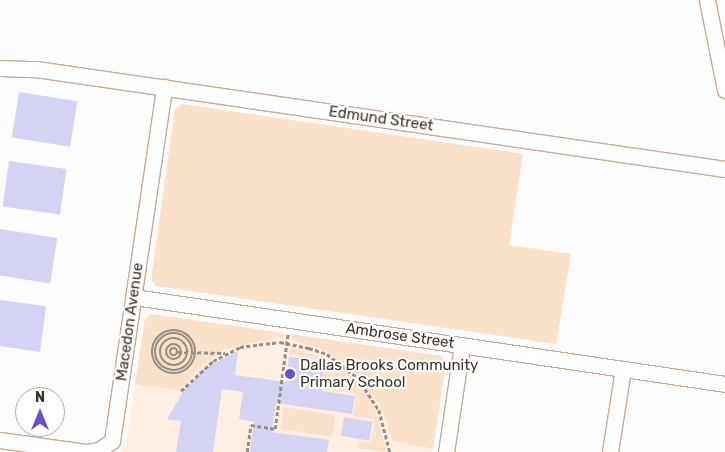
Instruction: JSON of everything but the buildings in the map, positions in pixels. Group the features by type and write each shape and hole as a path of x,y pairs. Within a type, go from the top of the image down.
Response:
{"street":[{"path":"707,0 725,90"},
{"name":"Edmund Street","path":"0,58 36,69"},
{"name":"Edmund Street","path":"0,68 36,69 725,169"},
{"name":"Macedon Avenue","path":"0,440 87,452 108,445 114,432 164,87"},
{"name":"Ambrose Street","path":"134,297 725,384"},
{"path":"446,452 462,345"},
{"path":"610,452 623,369"}],"path":[{"path":"247,452 251,425 275,429 286,343 294,321"},
{"path":"177,332 162,338 156,349 158,360 171,370 183,368 195,355"},
{"path":"177,332 190,342 195,355"},
{"path":"177,332 193,340 195,355 190,368 170,374 154,362 152,348 159,335 177,332"},
{"path":"180,339 182,335"},
{"path":"180,339 172,338 166,340 160,350 164,362 172,365 181,364 188,354"},
{"path":"180,339 188,354"},
{"path":"166,340 170,345"},
{"path":"175,348 180,352 195,355 225,353 257,344 286,343 327,354 358,378 379,410 390,452"},
{"path":"170,345 175,344"},
{"path":"175,344 180,352"},
{"path":"168,351 170,345"},
{"path":"152,348 160,350"},
{"path":"168,351 175,348"},
{"path":"168,351 173,358"},
{"path":"170,374 173,358 180,352"},
{"path":"181,391 225,353"}],"shaded area":[{"path":"182,104 523,154 509,245 571,254 556,344 156,286 151,279 175,109"},
{"name":"Dallas Brooks Community Primary School","path":"151,314 441,356 446,363 432,452 120,452 127,438 145,319"},
{"path":"151,314 284,333 284,336 227,348 200,367 180,391 135,384 145,319"},
{"path":"291,334 441,356 446,363 433,449 393,441 383,412 359,376 327,351 292,340"},
{"path":"291,347 334,362 356,380 373,403 386,452 358,448 359,442 371,443 375,419 353,416 356,394 322,389 326,360 290,354"},
{"path":"284,407 335,415 332,437 281,429"}],"place":[{"name":"Dallas Brooks Community Primary School","path":"290,374"}]}
